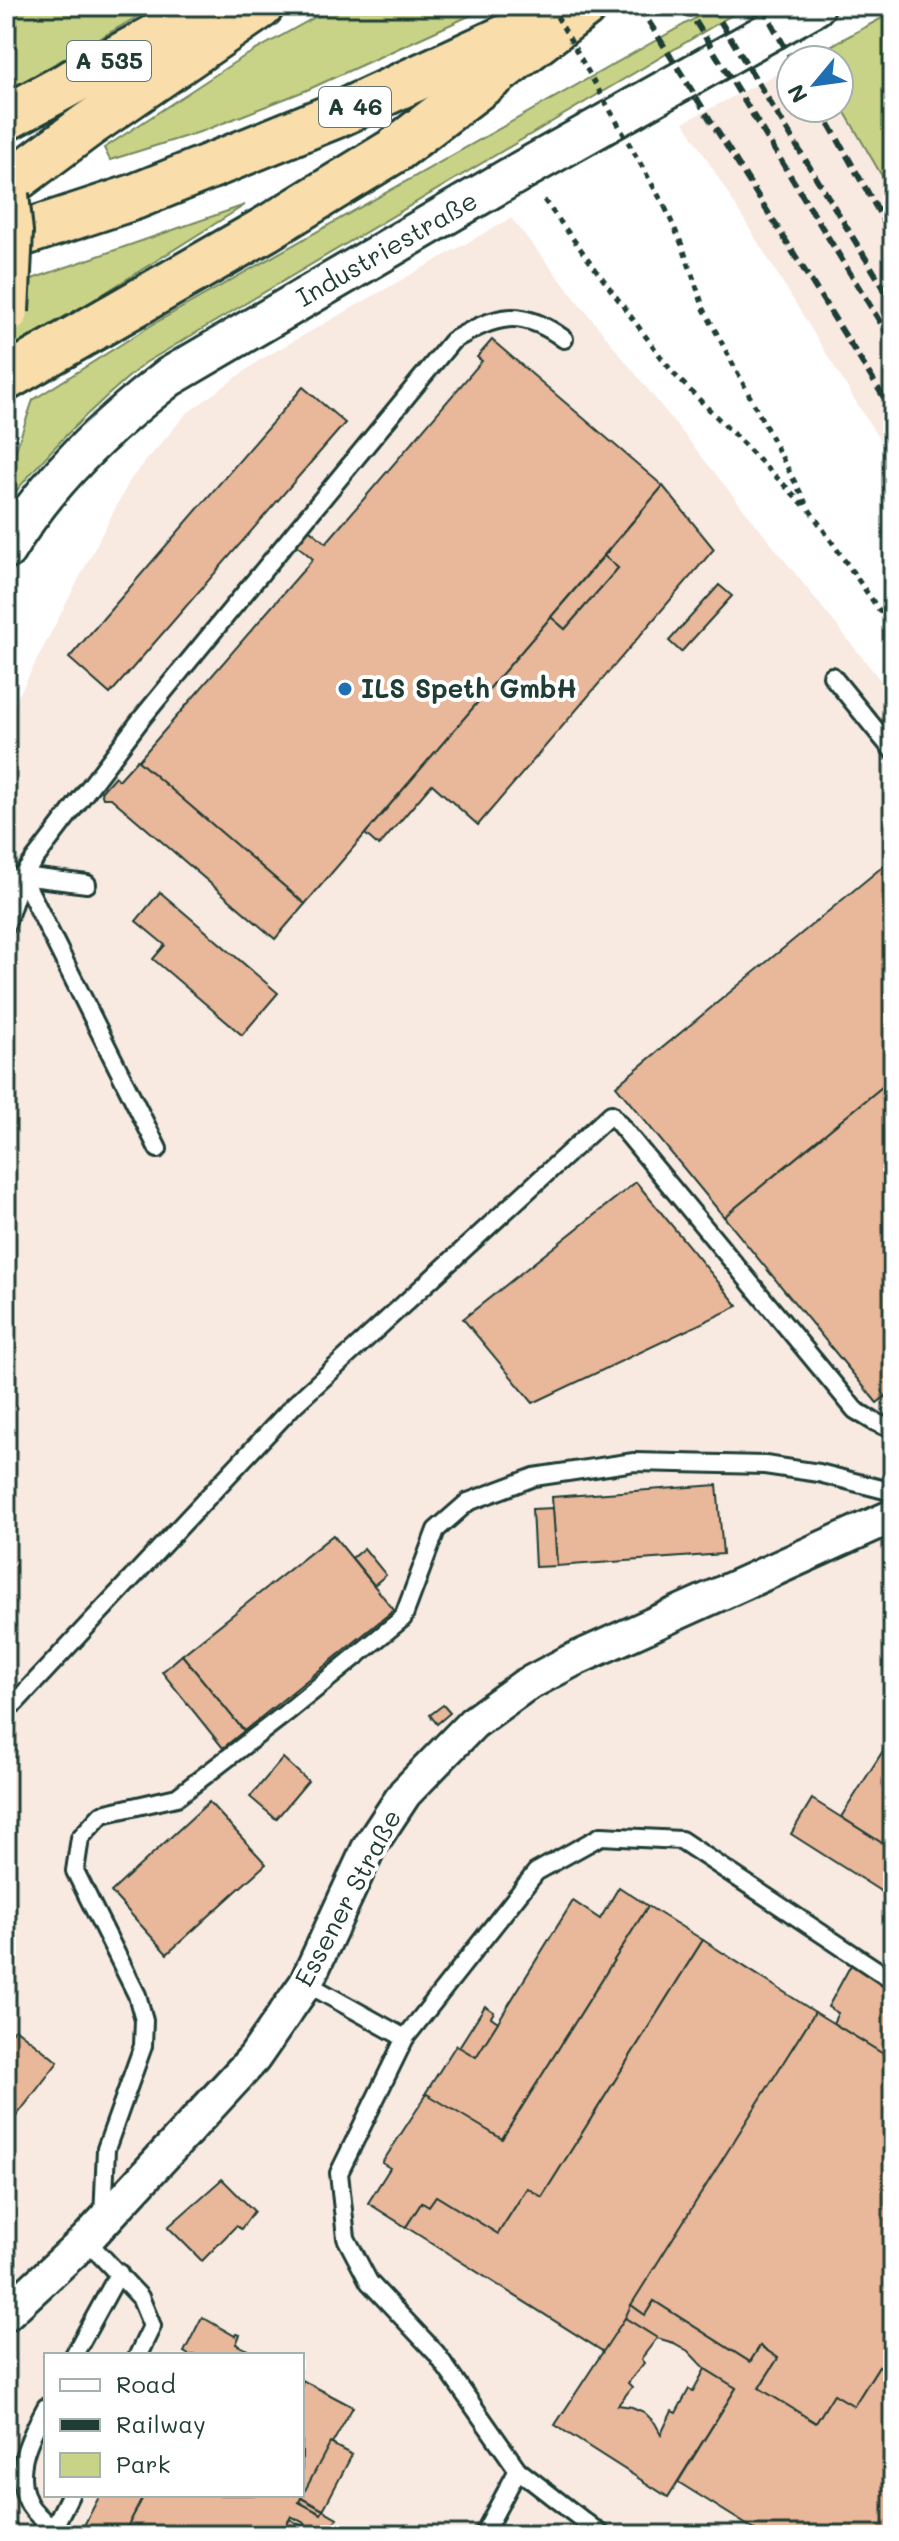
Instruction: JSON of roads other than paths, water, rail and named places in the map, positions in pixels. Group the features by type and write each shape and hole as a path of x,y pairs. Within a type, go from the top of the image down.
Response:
{"highway":[{"name":"A 535","path":"6,118 213,6"},
{"path":"6,186 88,125 261,6"},
{"name":"A 46","path":"6,239 134,197 339,114 571,6"},
{"path":"6,378 266,229 395,150 584,6"},
{"path":"6,195 10,232 6,311"}],"street":[{"name":"Industriestraße","path":"6,550 57,480 82,453 123,413 169,377 521,171 815,6"},
{"name":"Essener Straße","path":"6,2314 94,2231 254,2058 306,1983 368,1849 405,1793 473,1723 524,1686 571,1661 893,1516"}],"lane":[{"path":"6,924 14,878 452,341 481,324 514,317 544,324 564,339"},
{"path":"832,676 893,751"},
{"path":"14,878 87,884"},
{"path":"14,878 158,1149"},
{"path":"15,1703 294,1405 611,1114 855,1410 893,1430"},
{"path":"139,2353 152,2326 140,2297 119,2273 94,2231 106,2149 143,2046 144,2020 137,1995 75,1871 80,1838 102,1814 177,1797 403,1618 436,1530 468,1502 534,1477 634,1462 765,1465 819,1473 893,1492"},
{"path":"602,2535 518,2470 436,2353 369,2282 346,2238 339,2173 405,2038 536,1872 601,1836 681,1840 893,1981"},
{"path":"306,1983 405,2038"},
{"path":"75,2353 119,2273"},
{"path":"44,2411 27,2441 21,2478 28,2503 51,2532 69,2497"},
{"path":"483,2535 518,2470"}],"railway":[{"path":"639,6 893,412"},
{"path":"686,6 893,343"},
{"path":"711,6 893,303"},
{"path":"762,6 783,44"},
{"path":"829,124 893,237"}],"place":[{"name":"ILS Speth GmbH","path":"345,689"}]}
